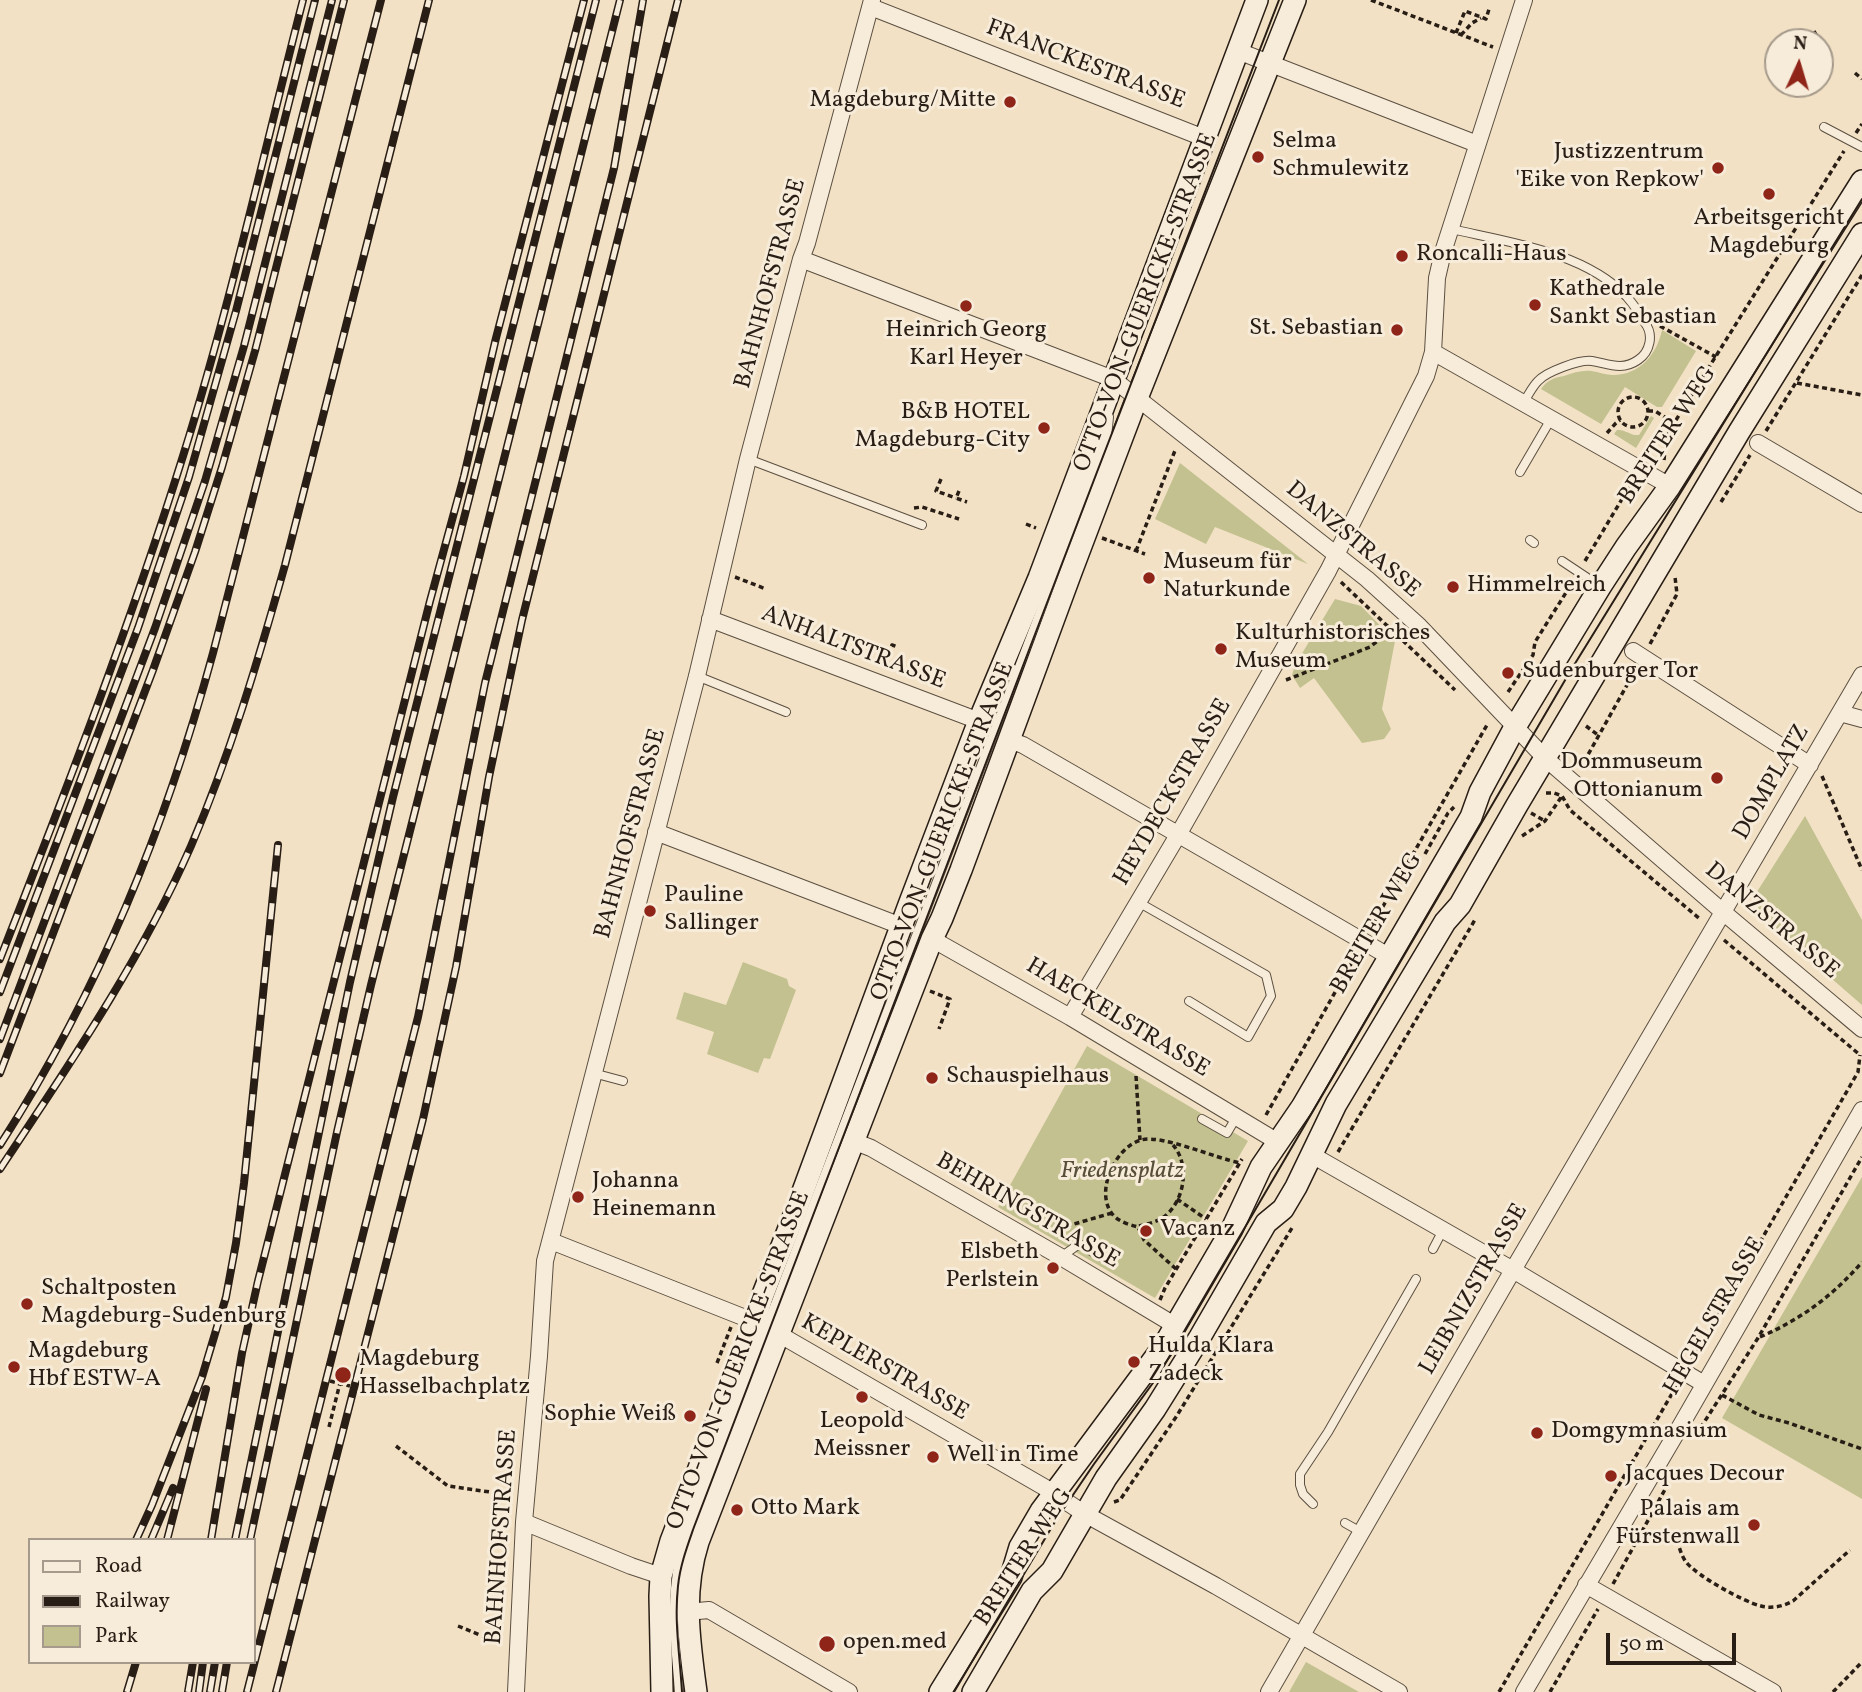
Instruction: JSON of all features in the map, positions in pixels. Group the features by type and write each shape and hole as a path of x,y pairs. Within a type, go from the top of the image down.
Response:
{"street":[{"name":"OTTO-VON-GUERICKE-STRASSE","path":"696,1692 680,1616 698,1542 766,1327 901,926 979,721 1039,578 1256,0"},
{"name":"OTTO-VON-GUERICKE-STRASSE","path":"662,1692 659,1613 662,1571 671,1541 750,1336 766,1327 853,1141 947,906 1137,398 1295,0"},
{"name":"HEYDECKSTRASSE","path":"1070,1017 1178,835 1336,554 1426,376 1433,352 1437,278 1449,229 1524,0"},
{"name":"FRANCKESTRASSE","path":"872,3 1204,138"},
{"name":"BAHNHOFSTRASSE","path":"516,1692 524,1522 545,1261 697,676 748,458 872,3"},
{"path":"1238,51 1477,144"},
{"name":"BREITER WEG","path":"940,1692 1011,1577 1023,1540 1053,1494 1176,1326 1236,1221 1261,1167 1302,1107 1390,957 1471,817 1484,784 1515,727 1600,587 1670,486 1862,181"},
{"name":"BREITER WEG","path":"973,1692 1032,1591 1052,1571 1106,1478 1155,1409 1200,1337 1266,1223 1283,1209 1336,1104 1445,922 1460,905 1739,432 1855,261 1862,234"},
{"name":"DANZSTRASSE","path":"801,259 1113,379 1367,579 1419,626 1545,758 1862,1029"},
{"path":"1433,352 1670,486"},
{"path":"1758,443 1862,504"},
{"name":"ANHALTSTRASSE","path":"710,619 979,721"},
{"path":"1633,650 1815,770"},
{"name":"DOMPLATZ","path":"1723,912 1815,770 1840,713 1862,675"},
{"name":"DOMPLATZ","path":"1840,713 1862,719"},
{"path":"1009,740 1023,745 1390,957"},
{"path":"656,832 901,926"},
{"name":"LEIBNIZSTRASSE","path":"1269,1692 1723,912"},
{"name":"HAECKELSTRASSE","path":"932,939 1135,1054 1278,1142"},
{"name":"HEGELSTRASSE","path":"1524,1692 1862,1110"},
{"name":"BEHRINGSTRASSE","path":"853,1141 871,1148 1176,1326"},
{"path":"1312,1155 1704,1384"},
{"name":"KEPLERSTRASSE","path":"551,1241 766,1327 1085,1514 1399,1692"},
{"path":"524,1522 631,1566 662,1571"},
{"path":"1586,1585 1773,1692"},
{"path":"680,1616 709,1610 849,1692"}],"lane":[{"path":"1824,127 1862,147"},
{"path":"1449,229 1525,245 1584,267 1628,298 1648,327 1650,334 1647,351 1641,358 1631,364 1615,367 1585,361 1549,373 1537,382 1523,403"},
{"path":"679,1692 680,1616 676,1576 684,1542 1107,438 1113,379"},
{"path":"1107,438 1137,398"},
{"path":"1520,472 1551,419"},
{"path":"748,458 922,524"},
{"path":"1562,561 1600,587"},
{"path":"697,676 786,712"},
{"path":"1138,902 1266,975 1271,996 1248,1037 1189,1001"},
{"path":"593,1073 622,1081"},
{"path":"1202,1119 1227,1133 1237,1116"},
{"path":"1433,1249 1443,1230"},
{"path":"1061,1257 1079,1244 1110,1262"},
{"path":"1313,1504 1303,1494 1300,1474 1328,1432 1416,1279"},
{"path":"1345,1523 1361,1532"},
{"path":"662,1571 680,1616"}],"path":[{"path":"1371,0 1507,52"},
{"path":"1458,34 1465,11 1486,19 1489,9"},
{"path":"1458,34 1481,18"},
{"path":"1855,73 1862,79"},
{"name":"BREITER WEG","path":"1662,465 1666,439 1674,424 1862,124"},
{"path":"1758,443 1862,275"},
{"path":"1639,314 1716,358"},
{"path":"1797,383 1862,395"},
{"path":"1630,398 1644,402 1648,411 1645,421 1633,427 1624,424 1618,416 1622,402 1630,398"},
{"path":"1648,411 1655,411 1674,424"},
{"path":"1136,551 1176,448"},
{"path":"941,480 936,491 967,502"},
{"path":"956,498 959,491"},
{"path":"1026,524 1036,528"},
{"path":"1102,538 1146,554"},
{"path":"722,573 766,589"},
{"name":"DANZSTRASSE","path":"1343,584 1459,694"},
{"path":"1286,680 1370,647 1392,629"},
{"path":"885,662 892,645 898,647"},
{"path":"1508,692 1515,682"},
{"path":"1522,836 1545,821 1598,735 1583,724"},
{"name":"BREITER WEG","path":"1368,933 1487,725"},
{"path":"1815,770 1862,870"},
{"path":"1540,795 1554,793 1562,796"},
{"name":"DANZSTRASSE","path":"1562,796 1570,810 1704,923"},
{"path":"1530,812 1545,821"},
{"path":"1335,1157 1477,916"},
{"name":"DANZSTRASSE","path":"1720,937 1861,1055"},
{"path":"929,990 950,999 939,1029"},
{"path":"1135,1054 1140,1140"},
{"name":"HEGELSTRASSE","path":"1688,1367 1858,1072 1861,1055"},
{"path":"1172,1143 1180,1154 1183,1166 1183,1182 1172,1209 1162,1219 1138,1227 1112,1213 1107,1194 1111,1168 1126,1148 1140,1140 1157,1139 1172,1143 1237,1163"},
{"name":"HEGELSTRASSE","path":"1699,1431 1758,1338 1862,1157"},
{"path":"1177,1199 1206,1219"},
{"path":"1027,1238 1112,1213"},
{"path":"1120,1500 1176,1417 1298,1219"},
{"path":"1138,1227 1144,1240 1176,1269"},
{"path":"1758,1338 1788,1324 1818,1304 1862,1262"},
{"name":"HEGELSTRASSE","path":"1499,1692 1680,1380"},
{"path":"330,1381 349,1386"},
{"path":"329,1427 340,1384"},
{"path":"1722,1395 1759,1415 1862,1449"},
{"path":"396,1446 452,1487 527,1497"},
{"path":"1612,1586 1660,1497"},
{"path":"1674,1532 1683,1557 1690,1566 1724,1589 1763,1606 1783,1605 1793,1601 1850,1550"},
{"path":"1550,1692 1602,1604"},
{"path":"458,1626 500,1643 518,1654"},
{"path":"1833,1692 1862,1662"}],"green space":[{"path":"1662,330 1696,351 1662,407 1657,407 1625,387 1601,424 1541,389 1551,380 1577,372 1591,371 1613,375 1631,371 1646,362 1660,339"},
{"path":"1651,416 1654,418 1636,448 1614,434 1620,430 1639,435"},
{"path":"1180,463 1308,564 1215,527 1206,544 1155,519"},
{"path":"1335,599 1361,606 1395,641 1382,709 1391,729 1384,739 1362,743 1314,678 1300,688 1292,675 1295,665"},
{"path":"1805,816 1862,920 1862,1005 1748,906"},
{"path":"743,962 787,979 789,986 796,990 770,1059 764,1058 758,1073 707,1054 714,1032 676,1019 684,992 726,1005"},
{"name":"Friedensplatz","path":"1087,1046 1248,1141 1155,1298 998,1207"},
{"path":"1862,1177 1862,1499 1722,1418"},
{"path":"1306,1662 1359,1692 1289,1692"}],"tram line":[{"path":"682,1692 677,1599 680,1571 694,1527 1279,0"},
{"path":"954,1692 1056,1520 1158,1376 1571,670 1862,199"}],"railway":[{"path":"0,959 119,646 163,520 231,286 303,0"},
{"path":"0,992 138,628 189,477 236,311 315,0"},
{"path":"0,1039 155,628 205,481 244,346 332,0"},
{"path":"0,1073 195,552 255,351 344,0"},
{"path":"0,1145 36,1087 98,968 126,907 173,782 213,653 381,0"},
{"path":"0,1169 103,1011 150,930 191,846 231,742 285,565 429,0"},
{"path":"211,1538 242,1353 258,1281 584,0"},
{"path":"235,1538 350,982 393,797 596,0"},
{"path":"250,1538 371,985 620,0"},
{"path":"256,1656 418,1017 485,683 614,168 643,0"},
{"path":"276,1692 423,1119 456,967 489,777 522,620 678,0"},
{"path":"137,1538 202,1377 226,1297 244,1183 278,845"},
{"path":"168,1538 206,1389"},
{"path":"152,1538 173,1488"},
{"path":"127,1692 135,1664"},
{"path":"188,1692 193,1664"},
{"path":"199,1692 203,1664"},
{"path":"210,1692 215,1664"},
{"path":"222,1692 227,1664"},
{"path":"247,1692 254,1664"}],"place":[{"name":"Magdeburg/Mitte","path":"1010,102"},
{"name":"Selma Schmulewitz","path":"1258,157"},
{"name":"Justizzentrum 'Eike von Repkow'","path":"1718,168"},
{"name":"Arbeitsgericht Magdeburg","path":"1769,194"},
{"name":"Roncalli-Haus","path":"1402,256"},
{"name":"Kathedrale Sankt Sebastian","path":"1535,305"},
{"name":"Heinrich Georg Karl Heyer","path":"966,306"},
{"name":"St. Sebastian","path":"1397,330"},
{"name":"B&B HOTEL Magdeburg-City","path":"1044,428"},
{"name":"Museum für Naturkunde","path":"1149,578"},
{"name":"Himmelreich","path":"1453,587"},
{"name":"Kulturhistorisches Museum","path":"1221,649"},
{"name":"Sudenburger Tor","path":"1508,673"},
{"name":"Dommuseum Ottonianum","path":"1717,778"},
{"name":"Pauline Sallinger","path":"650,911"},
{"name":"Schauspielhaus","path":"932,1078"},
{"name":"Johanna Heinemann","path":"578,1197"},
{"name":"Vacanz","path":"1146,1231"},
{"name":"Elsbeth Perlstein","path":"1053,1268"},
{"name":"Schaltposten Magdeburg-Sudenburg","path":"27,1304"},
{"name":"Hulda Klara Zadeck","path":"1134,1362"},
{"name":"Magdeburg Hbf ESTW-A","path":"14,1367"},
{"name":"Magdeburg Hasselbachplatz","path":"343,1375"},
{"name":"Leopold Meissner","path":"862,1397"},
{"name":"Sophie Weiß","path":"690,1416"},
{"name":"Domgymnasium","path":"1537,1433"},
{"name":"Well in Time","path":"933,1457"},
{"name":"Jacques Decour","path":"1611,1476"},
{"name":"Otto Mark","path":"737,1510"},
{"name":"Palais am Fürstenwall","path":"1754,1525"},
{"name":"open.med","path":"827,1644"}]}
